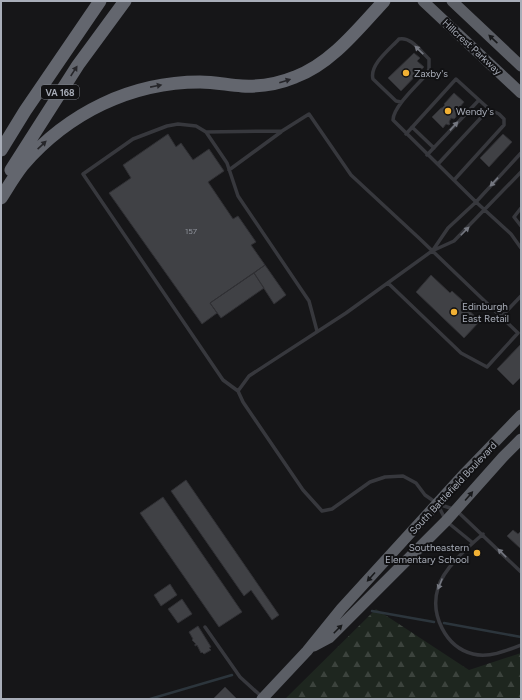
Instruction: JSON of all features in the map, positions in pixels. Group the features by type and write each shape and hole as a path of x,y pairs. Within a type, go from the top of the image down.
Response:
{"highway":[{"name":"VA 168","path":"1,150 25,111 100,1"},
{"name":"VA 168","path":"1,187 78,65 125,1"},
{"path":"1,198 22,166 40,148 58,131 98,106 136,90 160,85 185,82 207,82 243,86 266,85 275,84 297,77 332,55 384,1"},
{"name":"Hillcrest Parkway","path":"423,1 521,93"},
{"name":"Hillcrest Parkway","path":"452,1 521,66"},
{"name":"South Battlefield Boulevard","path":"263,698 307,651 341,609 521,415"},
{"name":"South Battlefield Boulevard","path":"307,651 329,638 446,521 521,439"}],"lane":[{"path":"401,102 396,101 373,78 371,74 374,66 399,39 404,38 408,39 429,59 430,64 427,74 401,102 393,114 393,120 427,155 511,234 521,246"},
{"path":"406,134 456,79 489,109 499,114 504,119 504,125 454,179"},
{"path":"427,155 479,100"},
{"path":"438,164 489,109"},
{"path":"229,170 282,131 309,114 351,175 518,333 487,367 481,362 461,353 388,283"},
{"path":"317,331 309,301 238,196 227,163 206,132 196,126 178,124 167,126 134,139 83,174 223,380 238,391 243,402 303,490 322,511 332,509 370,482 385,477 403,476 416,483 425,495 438,504 456,510 521,572"},
{"path":"412,127 434,148"},
{"path":"206,132 282,131"},
{"path":"432,251 448,228 476,202 521,153"},
{"path":"238,391 249,376 346,313 432,251 454,241 521,172"},
{"path":"521,208 514,217 521,226"},
{"path":"501,317 521,296"},
{"path":"438,504 446,521 473,543"},
{"path":"482,534 443,576 438,587 435,610 438,620 449,638 459,647 473,654 488,655 521,645"},
{"path":"205,627 240,677 263,698"}],"green space":[{"path":"376,609 469,670 521,653 521,699 285,699"}],"building":[{"name":"Zaxby's","path":"414,53 420,58 417,61 424,67 401,91 388,78"},
{"name":"Wendy's","path":"454,93 464,102 459,108 460,109 456,114 456,117 454,119 451,118 449,122 450,124 446,124 443,128 432,117 445,105 444,104"},
{"path":"168,134 176,147 181,143 193,160 209,149 224,171 208,182 233,219 238,216 256,242 251,245 265,265 210,303 217,313 202,324 109,193 131,178 123,165"},
{"path":"503,134 512,142 489,167 480,158"},
{"path":"265,265 286,295 274,304 254,273"},
{"path":"254,273 264,288 221,318 210,303"},
{"name":"Edinburgh East Retail","path":"431,275 450,293 452,291 463,301 461,303 480,321 464,338 416,292"},
{"path":"521,344 521,377 513,385 497,369"},
{"path":"186,480 279,615 272,620 251,590 244,596 171,491"},
{"path":"163,497 242,612 219,627 140,513"},
{"path":"513,530 518,534 521,531 521,549 507,536"},
{"path":"170,584 177,595 161,606 154,595"},
{"path":"182,599 192,614 178,623 168,609"},
{"path":"198,626 211,647 209,648 211,650 204,654 202,652 201,653 197,645 195,646 196,644 192,640 193,639 189,632"},
{"path":"225,687 237,699 214,698"}],"waterway":[{"path":"372,611 434,622"},
{"path":"444,623 521,637"},
{"path":"150,699 232,675"}],"place":[{"name":"Zaxby's","path":"406,73"},
{"name":"Wendy's","path":"448,111"},
{"name":"Edinburgh East Retail","path":"454,312"},
{"name":"Southeastern Elementary School","path":"477,553"}]}
